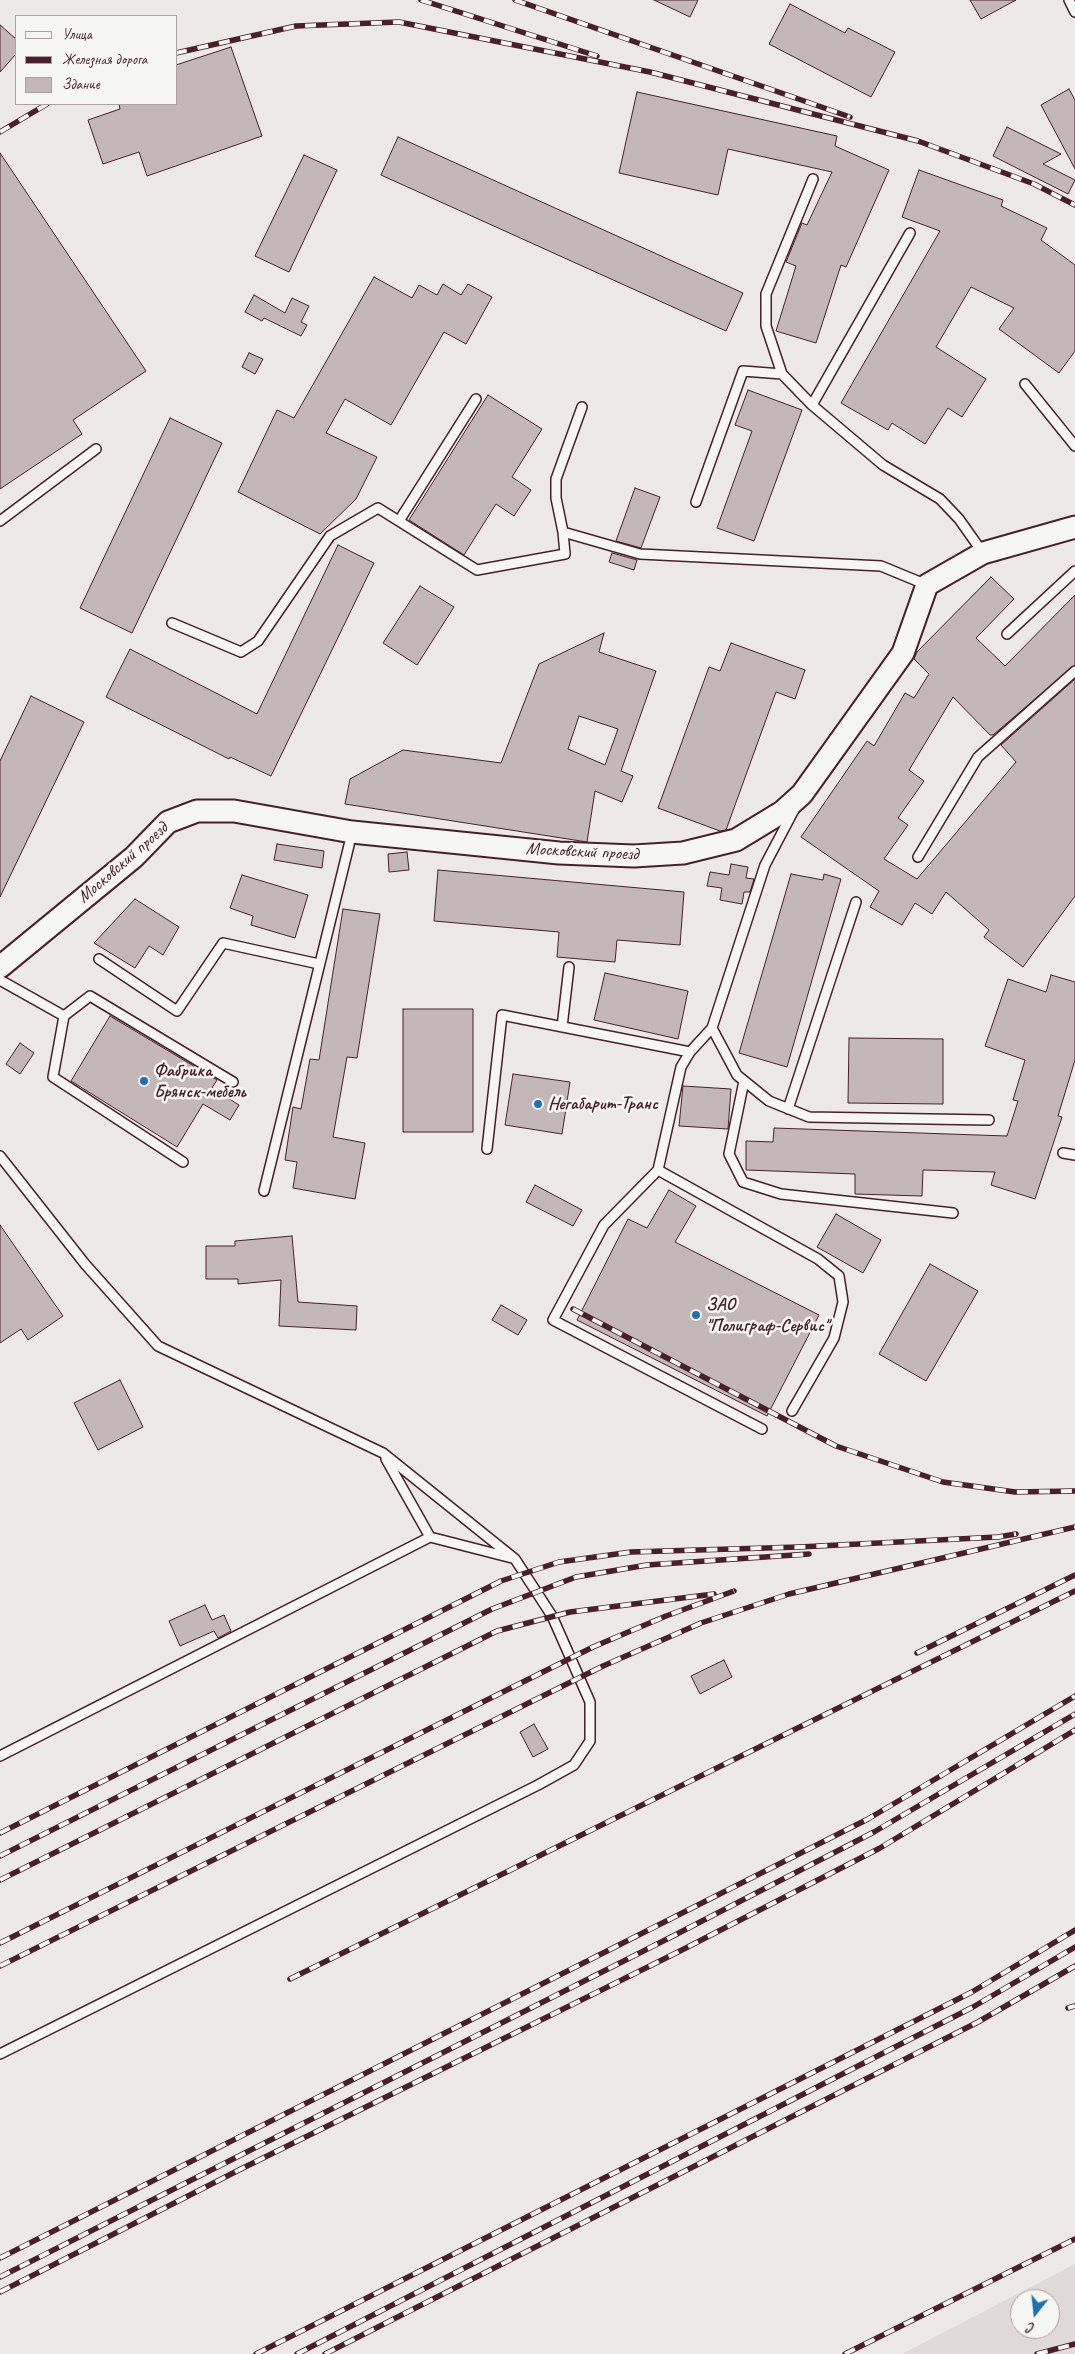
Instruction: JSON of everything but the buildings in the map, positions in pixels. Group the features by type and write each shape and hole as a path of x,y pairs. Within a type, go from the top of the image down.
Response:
{"street":[{"path":"927,585 983,554 1075,527"},
{"name":"Московский проезд","path":"0,967 134,857 168,822 196,811 234,811 352,832 559,853 634,856 683,853 736,840 782,812 802,794 903,653 927,585"}],"lane":[{"path":"1069,0 1075,12"},
{"path":"813,179 766,294 766,326 782,374 812,405 883,465 940,500 958,519 983,554"},
{"path":"812,405 910,234"},
{"path":"696,502 743,371 782,374"},
{"path":"1024,384 1075,446"},
{"path":"399,521 476,399"},
{"path":"172,623 241,652 258,640 330,536 378,508 477,570 565,554 564,532 556,498 556,479 582,407"},
{"path":"0,521 96,449"},
{"path":"564,532 640,554 881,566 927,585"},
{"path":"1007,634 1075,571"},
{"path":"918,857 978,757 1075,671"},
{"path":"762,1428 553,1320 604,1225 658,1170 681,1067 690,1052 712,1028 765,865 802,794"},
{"path":"264,1191 352,832"},
{"path":"788,1109 856,902"},
{"path":"99,959 177,1011 223,942 320,964"},
{"path":"562,1027 569,968"},
{"path":"0,980 64,1016"},
{"path":"183,1162 53,1077 64,1016 90,996 233,1082"},
{"path":"487,1149 502,1015 690,1052"},
{"path":"712,1028 737,1075 768,1101 809,1117 989,1120"},
{"path":"744,1081 730,1154 743,1182 781,1194 953,1213"},
{"path":"1063,1153 1075,1155"},
{"path":"0,1156 85,1264 158,1346 382,1453 515,1559 552,1616 590,1702 590,1741 574,1765 538,1785 0,2054"},
{"path":"658,1170 818,1259 839,1276 844,1302 834,1338 792,1411"},
{"path":"382,1453 430,1537"},
{"path":"0,1756 430,1537 515,1559"}],"shaded area":[{"path":"1075,2264 1075,2354 902,2354 1010,2298 1010,2339 1060,2339 1060,2289 1027,2289"}],"railway":[{"path":"421,0 597,56"},
{"path":"515,0 850,117"},
{"path":"178,53 296,26 399,22 650,72 918,141 1034,184 1075,205"},
{"path":"0,132 45,105"},
{"path":"573,1309 836,1446 943,1482 1015,1492 1075,1491"},
{"path":"0,1966 603,1666 701,1623 789,1594 1075,1527"},
{"path":"0,1833 501,1581 559,1562 631,1552 799,1547 998,1537 1016,1534"},
{"path":"0,1856 492,1609 576,1577 647,1565 809,1554"},
{"path":"917,1653 1075,1575"},
{"path":"0,1943 593,1647 666,1616 734,1591"},
{"path":"290,1979 1075,1591"},
{"path":"0,1880 497,1631 570,1612 714,1594"},
{"path":"0,2258 868,1819 1075,1696"},
{"path":"0,2277 874,1832 1075,1714"},
{"path":"0,2292 237,2171 680,1951 880,1848 1075,1730"},
{"path":"256,2354 972,1992 1075,1930"},
{"path":"297,2354 973,2007 1075,1947"},
{"path":"325,2354 978,2022 1075,1966"},
{"path":"1068,2008 1075,2006"},
{"path":"845,2354 1075,2239"},
{"path":"1037,2354 1075,2344"}],"place":[{"name":"Фабрика Брянск-мебель","path":"144,1081"},
{"name":"Негабарит-Транс","path":"538,1104"},
{"name":"ЗАО \"Полиграф-Сервис\"","path":"696,1315"}]}
